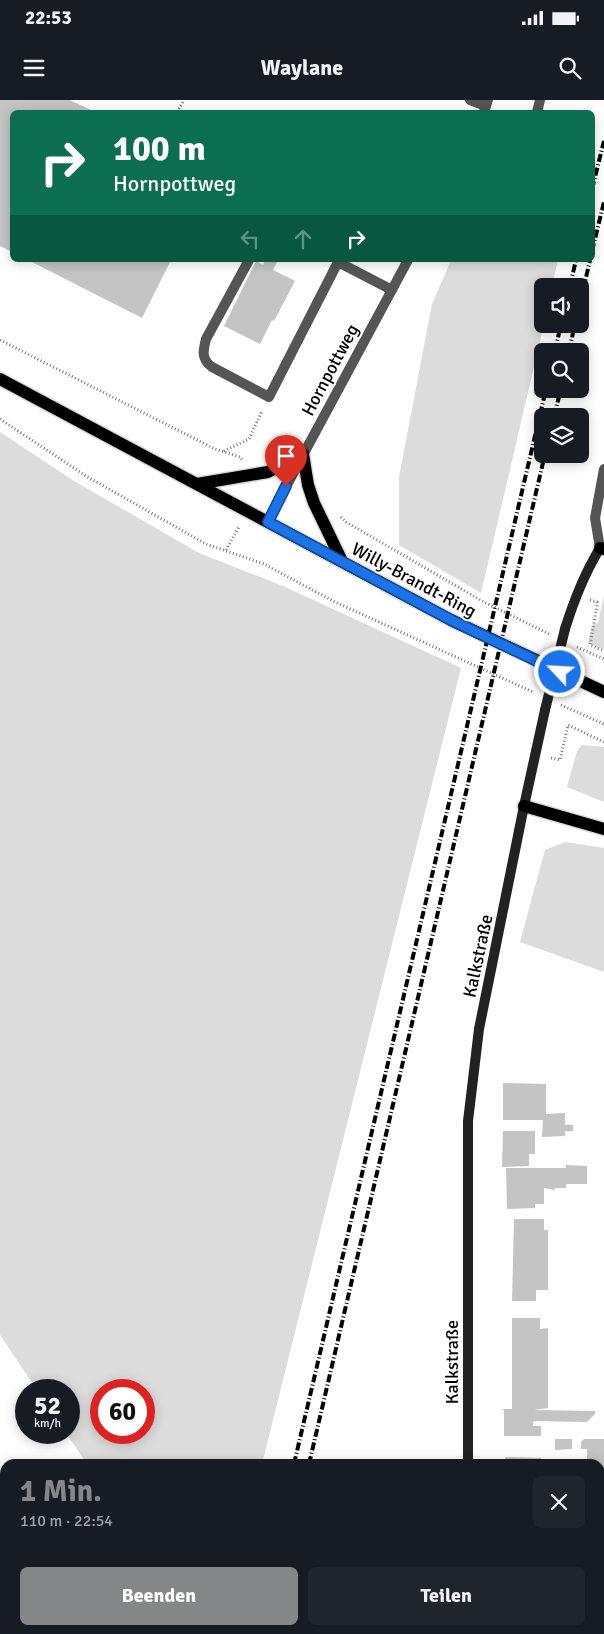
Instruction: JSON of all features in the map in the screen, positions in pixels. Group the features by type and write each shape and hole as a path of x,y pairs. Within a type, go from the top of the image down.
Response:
{"main road":[{"name":"Willy-Brandt-Ring","path":"0,378 451,620 604,692"},
{"path":"197,484 268,472 303,454 308,485 314,503 342,561"},
{"path":"524,806 604,828"}],"street":[{"path":"470,100 486,106"},
{"path":"248,262 206,340 203,357 212,367 269,397 336,262"},
{"path":"338,262 392,290"},
{"name":"Hornpottweg","path":"268,522 407,262"},
{"name":"Kalkstraße","path":"468,1459 468,1121 479,1029 524,806 565,629 575,596 590,563 602,549 595,518 604,468"}],"path":[{"path":"0,340 215,449 240,457"},
{"path":"223,452 249,439 269,397"},
{"path":"0,420 86,476 206,544 264,564 335,602 541,696"},
{"path":"340,516 346,522 484,602 556,637"},
{"path":"598,606 590,644 604,651"},
{"path":"572,645 604,660"},
{"path":"559,704 604,724"},
{"path":"560,760 568,725 604,742"}],"shaded area":[{"path":"450,262 558,262 554,278 534,278 534,333 542,333 540,343 534,343 534,367 481,593 399,545 399,477 432,304"},
{"path":"0,432 74,481 199,553 283,586 461,668 263,1459 84,1459 73,1444 80,1444 80,1379 30,1379 0,1335"},
{"path":"604,595 604,650 588,643 592,625 598,623"},
{"path":"582,745 604,747 604,802 567,787 577,751"},
{"path":"565,842 604,848 604,972 520,942 545,850"}],"building":[{"path":"0,100 70,100 91,110 10,110 10,251 0,246"},
{"path":"32,262 170,262 142,318"},
{"path":"256,262 263,265 264,262 277,262 273,270 295,281 260,344 224,326"},
{"path":"503,1083 546,1084 546,1114 565,1113 565,1125 573,1125 573,1131 565,1131 565,1136 542,1137 543,1120 503,1120"},
{"path":"503,1131 535,1131 535,1154 529,1154 529,1166 502,1167"},
{"path":"566,1165 587,1166 587,1184 566,1184 566,1188 555,1188 555,1190 544,1188 544,1204 535,1204 535,1208 507,1209 506,1168 566,1168"},
{"path":"514,1219 544,1219 544,1230 548,1230 548,1290 536,1290 536,1301 512,1301"},
{"path":"512,1318 540,1318 540,1329 548,1328 548,1408 534,1410 595,1411 595,1414 587,1422 533,1421 533,1426 541,1426 541,1436 504,1436 504,1410 501,1409 512,1409"},
{"path":"555,1439 572,1439 572,1449 555,1450"},
{"path":"584,1439 604,1439 604,1459 587,1459 587,1449 581,1449 581,1442"},
{"path":"505,1457 541,1458 541,1459 505,1459"}],"railway":[{"path":"595,177 604,141"},
{"path":"595,239 604,202"},
{"path":"572,278 576,262"},
{"path":"586,278 590,262"},
{"path":"557,343 559,333"},
{"path":"571,343 573,333"},
{"path":"295,1459 544,398"},
{"path":"556,408 559,398"},
{"path":"310,1459 543,463"}],"route":[{"path":"286,486 268,522 451,620 560,672"}]}
